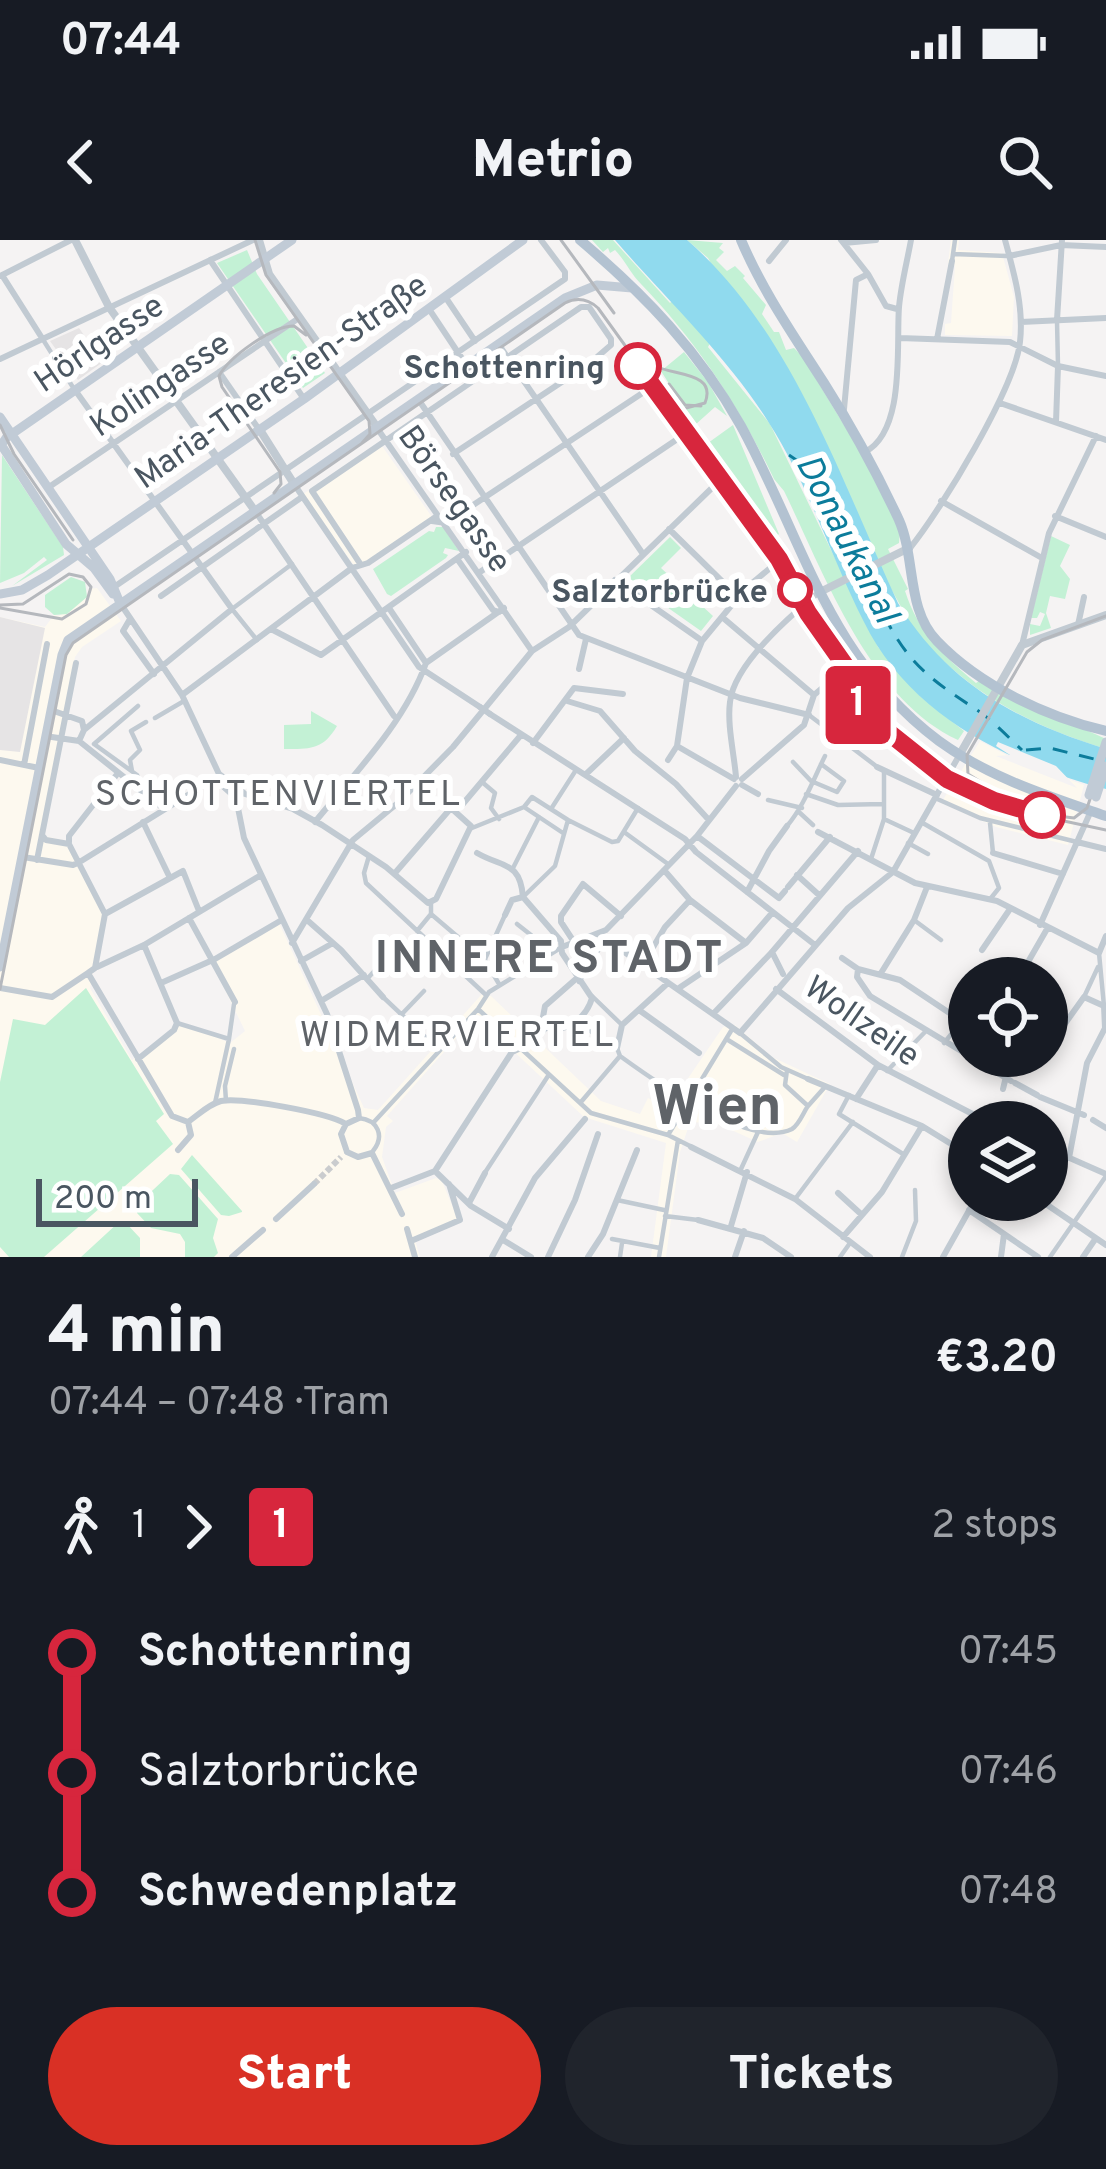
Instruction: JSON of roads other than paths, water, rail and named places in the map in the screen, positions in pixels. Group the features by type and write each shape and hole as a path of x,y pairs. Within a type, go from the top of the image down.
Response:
{"main road":[{"name":"Hörlgasse","path":"0,445 292,240"},
{"name":"Maria-Theresien-Straße","path":"0,594 22,590 76,555 526,240"},
{"path":"580,240 644,294 680,334 734,414 861,661 916,722 1010,782 1090,803 1106,816"},
{"path":"741,240 755,275 865,452 910,548 915,598 929,631 998,690 1051,714 1106,731"},
{"path":"0,967 68,640 584,289 619,284 644,294"},
{"path":"0,417 114,587 120,603"},
{"path":"0,445 15,447 29,463"},
{"path":"0,445 34,500 120,603"},
{"path":"1090,803 1106,742"},
{"path":"1090,803 1106,766"}],"street":[{"path":"257,640 75,390 1,274 73,240 109,308 292,563 395,718"},
{"path":"0,358 256,240 263,260"},
{"path":"114,587 566,277 542,240"},
{"path":"769,261 786,240"},
{"path":"843,242 876,240"},
{"path":"865,452 873,448 886,422 898,384 899,309 911,240"},
{"path":"938,339 955,240"},
{"path":"738,781 731,695 758,649 824,590 910,548 1000,403 1020,344 1021,322 1005,240"},
{"path":"843,242 886,306 899,309"},
{"path":"952,257 1010,256 1062,243 1106,247"},
{"path":"1056,423 1062,243"},
{"path":"210,260 303,396"},
{"name":"Börsegasse","path":"263,260 435,518"},
{"path":"842,413 856,280 868,274"},
{"path":"446,298 475,341"},
{"path":"356,567 312,491 581,307 589,307 612,343 589,364 453,454"},
{"path":"429,309 467,366"},
{"name":"Kolingasse","path":"46,489 179,404 299,318"},
{"path":"1021,322 1106,318"},
{"path":"899,338 1020,344 1058,366 1106,376"},
{"path":"498,344 643,554"},
{"path":"219,372 302,497 425,666 689,844 815,945"},
{"path":"155,718 356,567 435,518 446,523 647,390 775,564 738,597 702,641 687,678 677,746 668,760"},
{"path":"418,399 586,639 731,695 809,715 881,769 990,820 1106,849"},
{"path":"1000,403 1106,440"},
{"path":"480,572 679,434"},
{"path":"668,1135 692,1102 702,1074 728,1040 865,891 892,872 1023,640 1055,517 1096,436"},
{"path":"292,944 349,844 399,802 480,717 532,651 572,623 716,484"},
{"path":"161,596 302,497"},
{"path":"941,501 1042,557"},
{"path":"1055,517 1106,537"},
{"name":"Börsegasse","path":"446,523 532,651"},
{"path":"669,529 738,597"},
{"path":"271,629 319,655 466,552"},
{"name":"Börsegasse","path":"457,559 493,610 502,610"},
{"path":"79,740 85,730 292,563"},
{"path":"616,580 702,641"},
{"path":"1078,625 1084,597"},
{"path":"120,603 183,698 218,777 240,796 293,809 316,822 430,902"},
{"path":"800,609 841,671"},
{"path":"316,822 380,743 425,666 502,610"},
{"path":"1023,640 1037,642 1106,615"},
{"path":"722,617 814,695"},
{"path":"130,619 123,631 154,674"},
{"path":"24,765 50,631"},
{"path":"579,669 586,639"},
{"path":"373,1123 499,984 562,947 600,934 621,916 697,836 738,781 804,725 814,695 841,671 861,661"},
{"path":"37,860 76,663"},
{"path":"533,742 574,688 623,694"},
{"path":"566,701 598,709 709,820"},
{"path":"138,706 94,744 132,771 145,784 147,795"},
{"path":"51,710 82,721 85,730"},
{"path":"132,771 130,760 140,750 131,731 146,722"},
{"path":"395,874 521,735"},
{"path":"45,736 79,740 164,809"},
{"path":"585,775 624,738"},
{"path":"677,746 758,794"},
{"path":"747,892 801,810 825,756"},
{"path":"0,760 39,768"},
{"path":"793,762 811,781 836,792 844,781 821,764"},
{"path":"872,859 884,819 881,769"},
{"path":"551,809 576,770"},
{"path":"118,772 69,836 69,844 105,914 91,971 169,1111 179,1121 188,1122 226,1101 320,1113 346,1124"},
{"path":"22,857 73,866 218,777"},
{"path":"482,782 495,793 491,808 499,819"},
{"path":"806,794 838,805 882,804"},
{"path":"240,796 238,814 281,920 322,1001 358,1118"},
{"path":"322,1001 365,977 391,952 409,946 431,914 430,902 472,828 524,807 532,796 612,842 638,808"},
{"path":"768,800 801,810 816,828 892,872 927,887 989,899 1099,953"},
{"path":"1030,957 1090,803"},
{"path":"485,960 512,900 523,897 555,866 565,840 562,832 524,807"},
{"path":"451,808 472,828"},
{"path":"513,868 539,817"},
{"path":"884,819 914,833"},
{"path":"562,832 568,820"},
{"path":"990,820 993,853 1063,874"},
{"path":"143,822 170,878"},
{"path":"921,822 989,861 999,888 989,899"},
{"path":"624,832 666,867 690,900 746,943"},
{"path":"42,835 69,844"},
{"path":"697,836 784,892 830,837"},
{"path":"908,844 928,854"},
{"path":"464,846 513,868 523,897 559,938 578,980 622,1025"},
{"path":"713,1014 858,851"},
{"path":"369,856 366,883 486,995"},
{"path":"105,914 183,871 199,911"},
{"path":"0,988 52,997 261,875"},
{"path":"797,875 819,895"},
{"path":"574,942 561,916 583,884 621,916"},
{"path":"881,973 914,920 927,887"},
{"path":"642,966 665,927 690,900"},
{"path":"982,950 1010,909"},
{"path":"679,988 746,943 772,913"},
{"path":"431,914 485,960 499,984"},
{"path":"189,918 235,1002 231,1048 215,1103"},
{"path":"161,983 281,920"},
{"path":"307,920 440,1051"},
{"path":"914,920 941,940"},
{"path":"517,924 550,950"},
{"path":"600,934 679,988 785,1072"},
{"path":"591,994 591,1006 561,1030 548,1026 544,1006 578,980 599,949 600,934"},
{"path":"1050,1257 1106,1175 1069,1158 1085,1116 1088,1063 1105,1028 1098,967 1106,936"},
{"path":"301,961 333,943"},
{"path":"144,945 175,1026"},
{"path":"772,952 783,974"},
{"path":"430,970 445,957"},
{"path":"842,958 859,969 909,985 948,1011"},
{"path":"1068,1019 1098,967"},
{"path":"859,969 857,977 866,990 925,1031 980,1065 1106,1128"},
{"path":"580,1103 618,1052 622,1025 668,983"},
{"name":"Wollzeile","path":"776,988 887,1071 948,1102"},
{"path":"400,1016 424,991"},
{"path":"1084,997 1104,1006"},
{"path":"478,1009 580,1103 588,1116"},
{"path":"638,1010 713,1064"},
{"path":"577,1018 676,1096 758,1132 796,1126 826,1086"},
{"path":"138,1059 175,1026"},
{"path":"175,1026 229,1039"},
{"path":"389,1184 435,1172 495,1076 518,1048 548,1026"},
{"path":"887,1071 925,1031"},
{"path":"728,1040 785,1072 922,1126 948,1142"},
{"path":"944,1043 948,1040"},
{"path":"878,1065 839,1114 906,1155"},
{"path":"785,1072 785,1085 808,1106"},
{"path":"469,1203 548,1076"},
{"path":"1003,1089 1010,1077"},
{"path":"221,1085 226,1101"},
{"path":"588,1116 668,1135 744,1171 795,1199 871,1257"},
{"path":"491,1257 535,1178 588,1116"},
{"path":"358,1118 373,1123 380,1140 372,1153 344,1155 341,1138 346,1124 358,1118"},
{"path":"548,1257 604,1118"},
{"path":"178,1150 190,1138 188,1122"},
{"path":"795,1199 853,1122"},
{"path":"840,1257 846,1240 922,1126"},
{"path":"731,1226 758,1132"},
{"path":"658,1257 678,1140"},
{"path":"588,1257 603,1234 637,1150"},
{"path":"372,1153 402,1214"},
{"path":"435,1172 469,1203 509,1229"},
{"path":"411,1241 460,1220 448,1181"},
{"path":"276,1219 314,1184"},
{"path":"902,1257 916,1221 915,1190"},
{"path":"838,1193 862,1215"},
{"path":"617,1200 731,1226 763,1238 791,1257"},
{"path":"1068,1218 1106,1245"},
{"path":"943,1257 963,1221"},
{"path":"985,1221 1038,1257"},
{"path":"407,1229 415,1257"},
{"path":"232,1257 263,1230"},
{"path":"736,1256 744,1232"},
{"path":"603,1234 622,1243 660,1248"},
{"path":"1001,1257 1004,1234"},
{"path":"1083,1257 1096,1238"},
{"path":"502,1240 531,1257"},
{"path":"620,1257 622,1243"}],"water":[{"name":"Donaukanal","path":"615,240 687,240 724,277 785,362 898,603 917,631 987,696 1043,726 1106,749 1106,789 999,750 935,710 908,684 864,622 796,471 769,423 716,352"}],"tunnel":[{"path":"314,1184 341,1157"}],"tram line":[{"path":"255,240 266,275 369,421 370,434 362,443"},
{"path":"561,240 614,313"},
{"path":"0,989 66,655 73,643 574,300 598,308 779,559 844,664 866,715 920,761 970,791 1050,818 1106,830"},
{"path":"274,493 281,484 280,472 219,376 241,352 274,331 294,326 306,335"},
{"name":"1","path":"638,366 779,559 808,613 846,667 863,712 947,779 994,801 1042,815"},
{"path":"655,366 700,380 705,386 705,403 686,408"},
{"path":"669,384 685,405 701,406"},
{"path":"0,425 14,454 73,540"},
{"path":"0,605 23,604 69,574 83,577 91,587 86,604 62,619 0,608"},
{"path":"989,787 968,774 967,755 1027,652 1042,640 1106,616"},
{"path":"1058,816 1074,818 1087,808 1106,752"}],"place":[{"name":"Schottenring","path":"638,366"},
{"name":"Salztorbrücke","path":"795,590"}],"district":[{"name":"SCHOTTENVIERTEL","path":"279,792"},
{"name":"INNERE STADT","path":"550,956"},
{"name":"WIDMERVIERTEL","path":"458,1033"},
{"name":"Wien","path":"717,1104"}]}
